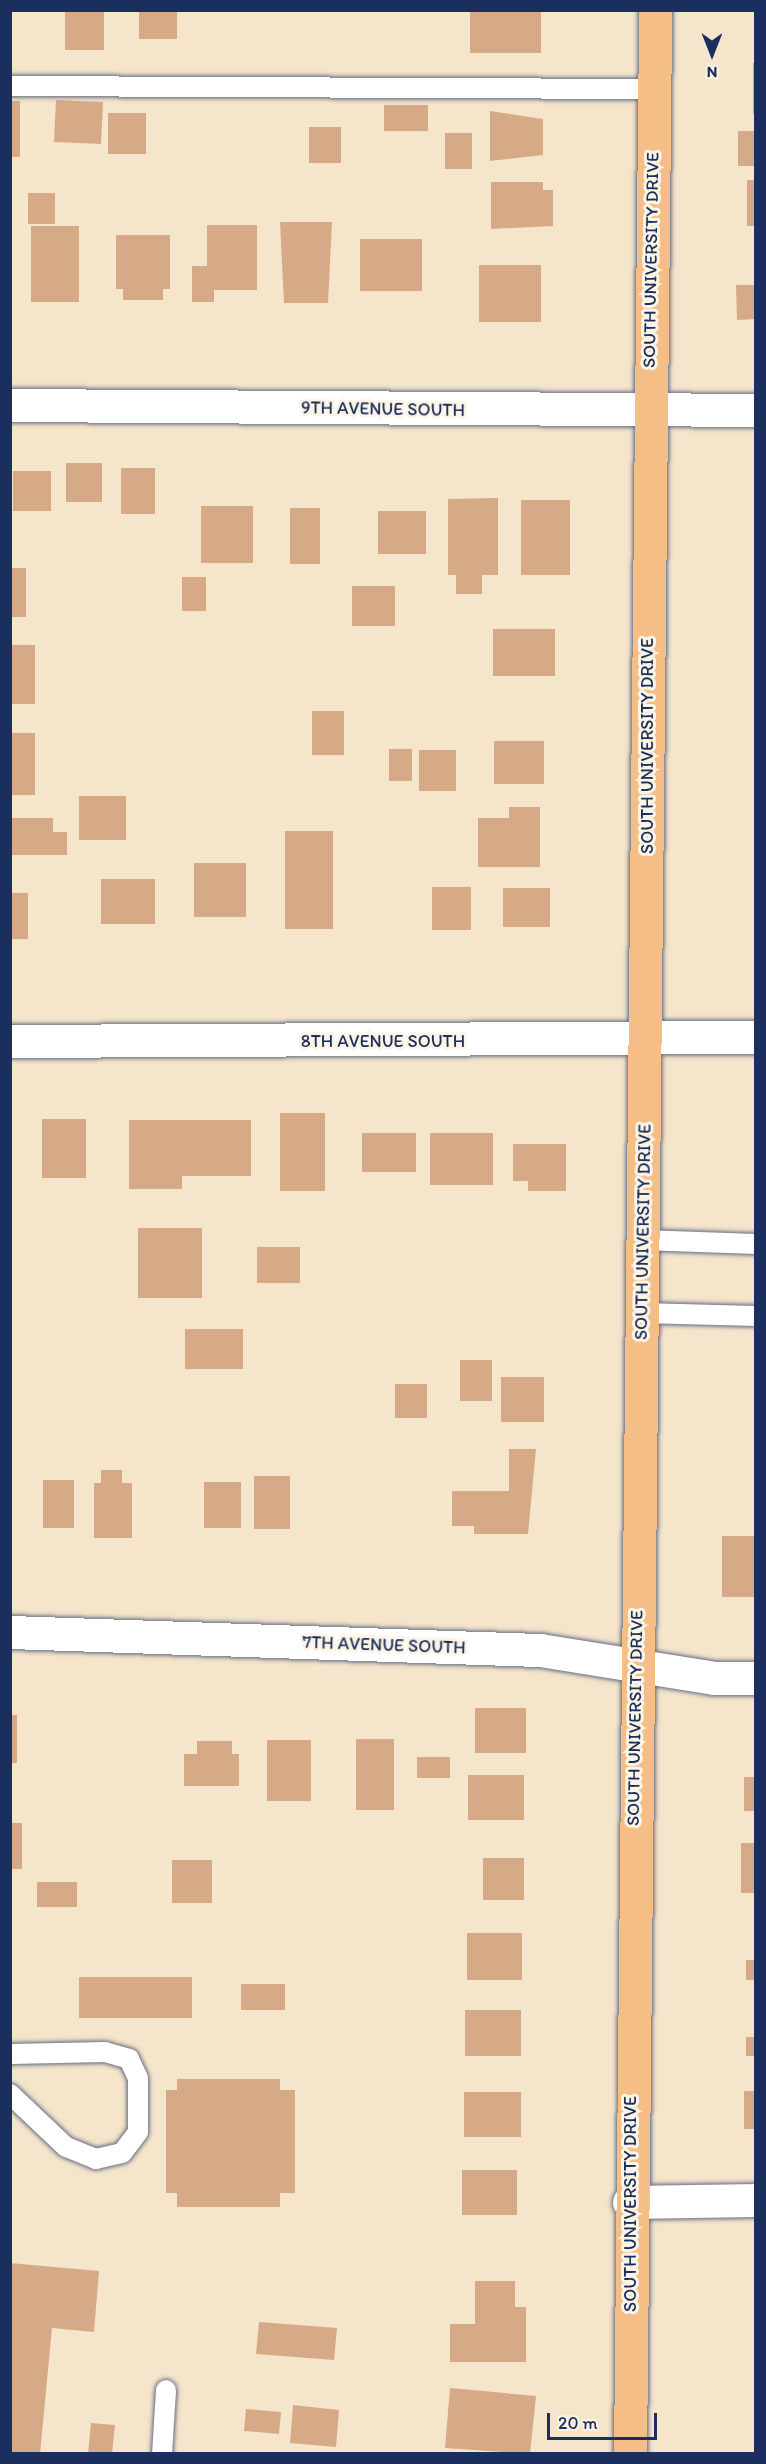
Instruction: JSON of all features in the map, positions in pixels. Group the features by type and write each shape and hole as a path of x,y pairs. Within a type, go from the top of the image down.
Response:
{"main road":[{"name":"SOUTH UNIVERSITY DRIVE","path":"630,2454 629,2202 646,1038 649,411 655,10"}],"street":[{"name":"9TH AVENUE SOUTH","path":"10,405 756,410"},
{"name":"8TH AVENUE SOUTH","path":"10,1041 756,1037"},
{"name":"7TH AVENUE SOUTH","path":"10,1632 540,1650 714,1678 756,1678"},
{"path":"629,2202 756,2200"}],"lane":[{"path":"10,86 654,89"},
{"path":"642,1240 756,1244"},
{"path":"641,1312 756,1316"},
{"path":"10,2054 105,2052 129,2059 138,2078 138,2132 122,2153 96,2159 66,2147 10,2094"},
{"path":"162,2454 166,2390"}],"building":[{"path":"139,10 177,10 177,39 139,39"},
{"path":"470,10 541,10 541,53 470,53"},
{"path":"65,12 104,12 104,50 65,50"},
{"path":"753,63 756,63 756,114 753,114"},
{"path":"56,100 103,102 101,144 54,142"},
{"path":"10,101 20,101 20,157 10,157"},
{"path":"384,105 428,105 428,131 384,131"},
{"path":"490,111 543,119 543,155 490,161"},
{"path":"108,113 146,113 146,154 108,154"},
{"path":"309,127 341,127 341,163 309,163"},
{"path":"738,131 756,131 756,166 738,166"},
{"path":"445,133 472,133 472,169 445,169"},
{"path":"747,180 756,180 756,226 747,226"},
{"path":"491,182 543,182 543,190 553,190 553,226 491,229"},
{"path":"28,193 55,193 55,224 28,224"},
{"path":"280,222 332,222 328,303 284,303"},
{"path":"207,225 257,225 257,290 214,290 214,302 192,302 192,266 207,266"},
{"path":"31,226 79,226 79,302 31,302"},
{"path":"116,235 170,235 170,289 163,289 163,300 123,300 123,289 116,289"},
{"path":"360,239 422,239 422,291 360,291"},
{"path":"479,265 541,265 541,322 479,322"},
{"path":"736,285 756,285 756,319 737,320"},
{"path":"66,463 102,463 102,502 66,502"},
{"path":"121,468 155,468 155,514 121,514"},
{"path":"13,471 51,471 51,511 13,511"},
{"path":"498,498 498,575 482,575 482,594 456,594 456,575 448,575 448,499"},
{"path":"521,500 570,500 570,575 521,575"},
{"path":"201,506 253,506 253,563 201,563"},
{"path":"290,508 320,508 320,564 290,564"},
{"path":"378,511 426,511 426,554 378,554"},
{"path":"10,568 26,568 26,617 10,617"},
{"path":"182,577 206,577 206,611 182,611"},
{"path":"352,586 395,586 395,626 352,626"},
{"path":"493,629 555,629 555,676 493,676"},
{"path":"10,645 35,645 35,704 10,704"},
{"path":"312,711 344,711 344,755 312,755"},
{"path":"10,733 35,733 35,795 10,795"},
{"path":"494,741 544,741 544,784 494,784"},
{"path":"389,749 412,749 412,781 389,781"},
{"path":"419,750 456,750 456,791 419,791"},
{"path":"79,796 126,796 126,840 79,840"},
{"path":"509,807 540,807 540,867 478,867 478,818 509,818"},
{"path":"10,818 53,818 53,832 67,832 67,855 10,855"},
{"path":"285,831 333,831 333,929 285,929"},
{"path":"194,863 246,863 246,917 194,917"},
{"path":"101,879 155,879 155,924 101,924"},
{"path":"432,887 471,887 471,930 432,930"},
{"path":"503,888 550,888 550,927 503,927"},
{"path":"10,893 28,893 28,939 10,939"},
{"path":"280,1113 325,1113 325,1191 280,1191"},
{"path":"42,1119 86,1119 86,1178 42,1178"},
{"path":"129,1120 251,1120 251,1176 182,1176 182,1189 129,1189"},
{"path":"362,1133 416,1133 416,1172 362,1172"},
{"path":"430,1133 493,1133 493,1185 430,1185"},
{"path":"513,1144 566,1144 566,1191 528,1191 528,1181 513,1181"},
{"path":"138,1228 202,1228 202,1298 138,1298"},
{"path":"257,1247 300,1247 300,1283 257,1283"},
{"path":"185,1329 243,1329 243,1369 185,1369"},
{"path":"460,1360 492,1360 492,1401 460,1401"},
{"path":"501,1377 544,1377 544,1422 501,1422"},
{"path":"395,1384 427,1384 427,1418 395,1418"},
{"path":"509,1449 536,1449 528,1534 474,1534 474,1526 452,1526 452,1491 509,1491"},
{"path":"101,1470 122,1470 122,1483 132,1483 132,1538 94,1538 94,1483 101,1483"},
{"path":"254,1476 290,1476 290,1529 254,1529"},
{"path":"43,1480 74,1480 74,1528 43,1528"},
{"path":"204,1482 241,1482 241,1528 204,1528"},
{"path":"722,1536 756,1536 756,1597 722,1597"},
{"path":"475,1708 526,1708 526,1753 475,1753"},
{"path":"10,1715 17,1715 17,1763 10,1763"},
{"path":"356,1739 394,1739 394,1810 356,1810"},
{"path":"267,1740 311,1740 311,1801 267,1801"},
{"path":"197,1741 232,1741 232,1754 239,1754 239,1786 184,1786 184,1754 197,1754"},
{"path":"417,1757 450,1757 450,1778 417,1778"},
{"path":"468,1775 524,1775 524,1820 468,1820"},
{"path":"744,1777 756,1777 756,1811 744,1811"},
{"path":"10,1823 22,1823 22,1869 10,1869"},
{"path":"741,1843 756,1843 756,1893 741,1893"},
{"path":"483,1858 524,1858 524,1900 483,1900"},
{"path":"172,1860 212,1860 212,1903 172,1903"},
{"path":"37,1882 77,1882 77,1907 37,1907"},
{"path":"467,1933 522,1933 522,1980 467,1980"},
{"path":"746,1960 756,1960 756,1980 746,1980"},
{"path":"79,1977 192,1977 192,2018 79,2018"},
{"path":"241,1984 285,1984 285,2010 241,2010"},
{"path":"465,2010 521,2010 521,2056 465,2056"},
{"path":"746,2037 756,2037 756,2056 746,2056"},
{"path":"177,2079 280,2079 280,2090 295,2090 295,2193 280,2193 280,2207 177,2207 177,2193 166,2193 166,2090 177,2090"},
{"path":"744,2091 756,2091 756,2129 744,2129"},
{"path":"464,2092 521,2092 521,2137 464,2137"},
{"path":"462,2170 517,2170 517,2215 462,2215"},
{"path":"10,2263 99,2271 94,2332 52,2328 40,2454 10,2454"},
{"path":"475,2281 515,2281 515,2307 526,2307 526,2362 450,2362 450,2324 475,2324"},
{"path":"259,2322 337,2328 334,2360 256,2354"},
{"path":"450,2388 536,2396 530,2454 445,2448"},
{"path":"293,2405 339,2410 336,2447 290,2443"},
{"path":"246,2409 281,2412 279,2434 244,2431"},
{"path":"91,2423 115,2425 112,2454 88,2454"}]}
